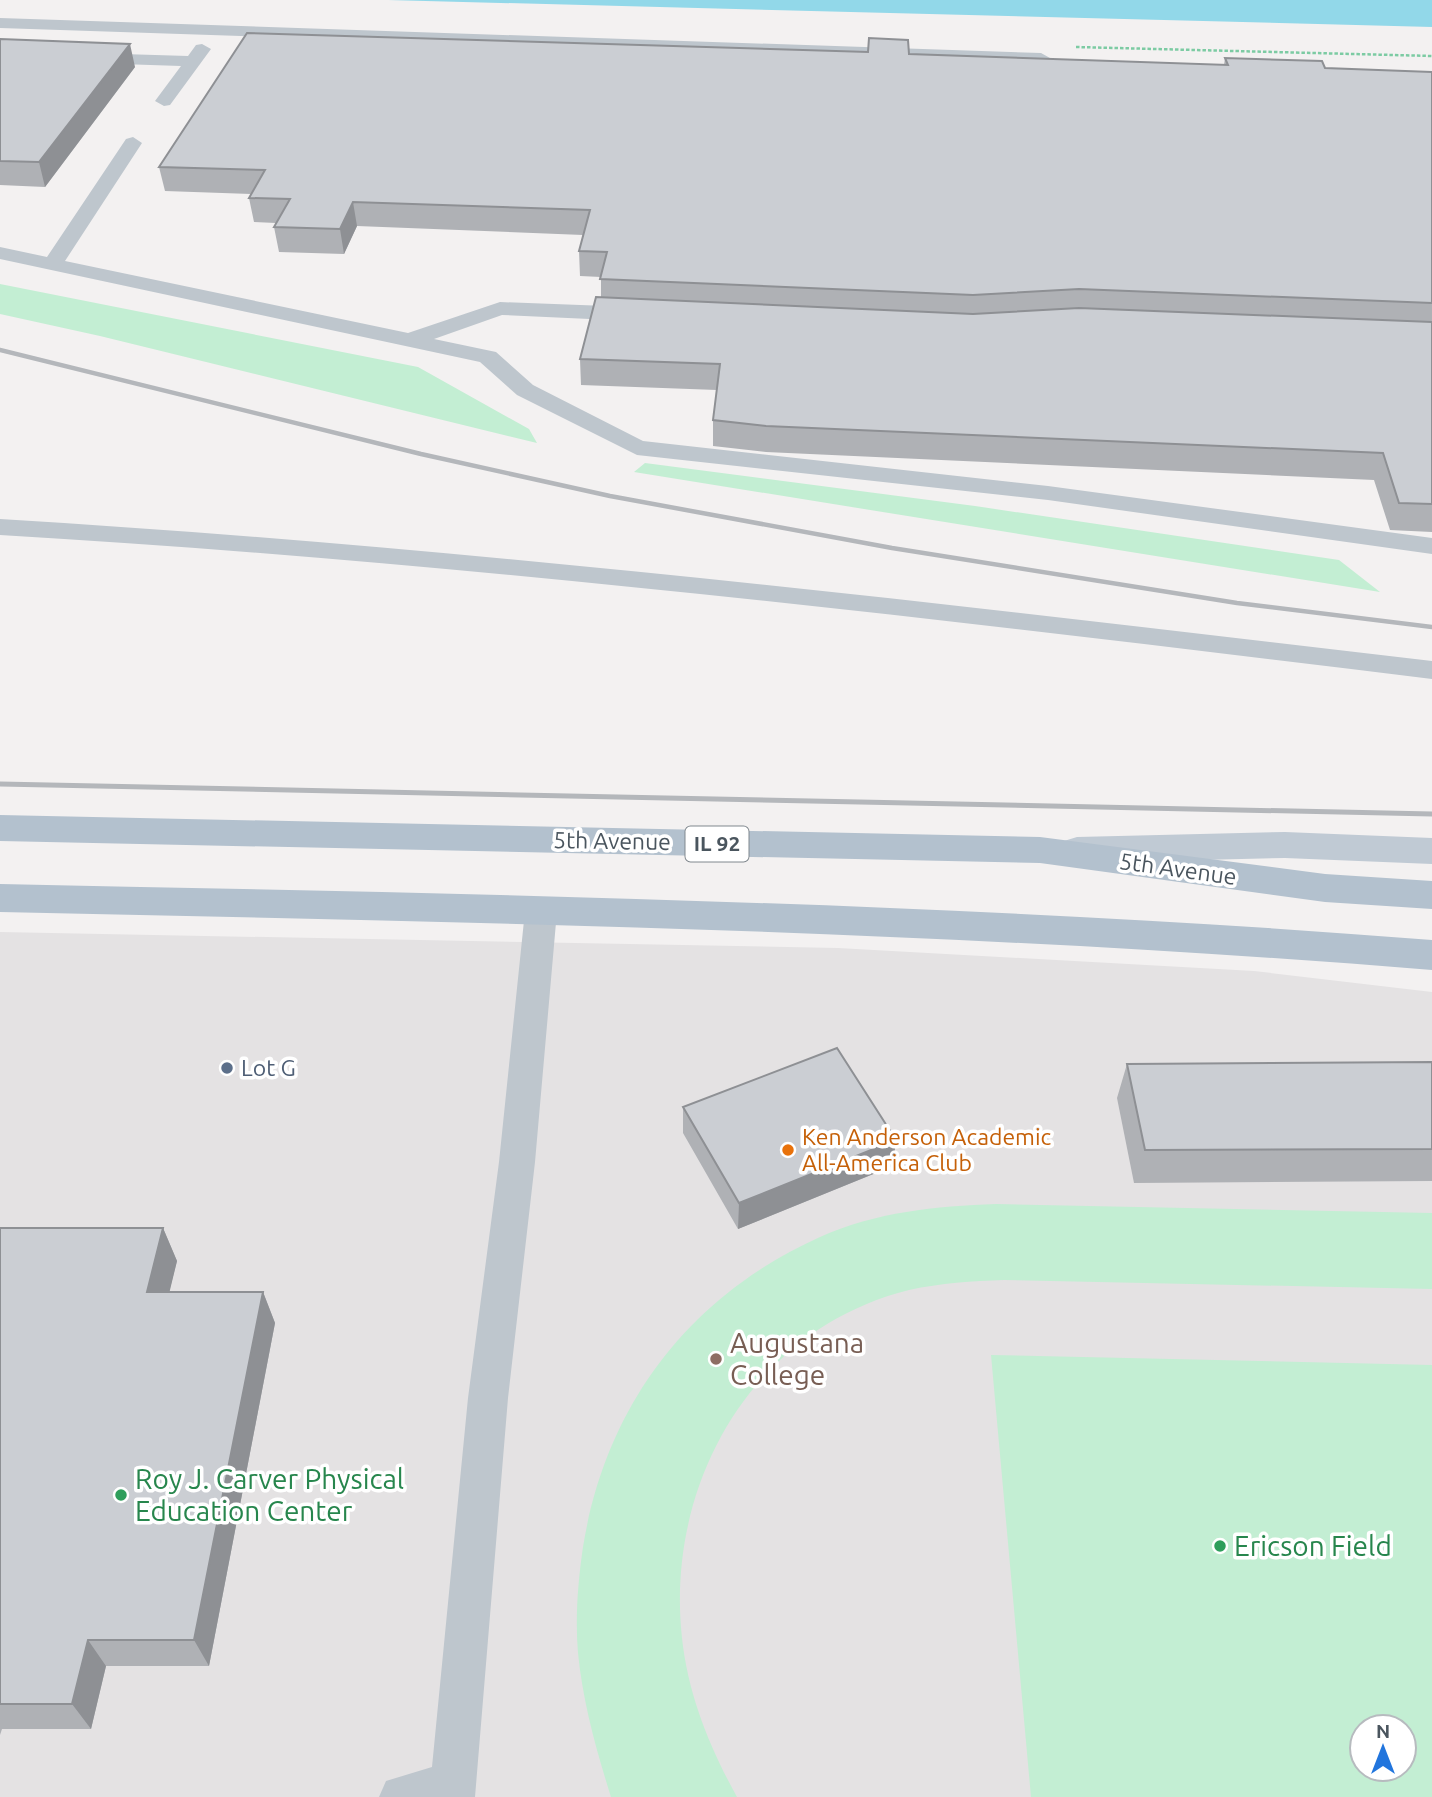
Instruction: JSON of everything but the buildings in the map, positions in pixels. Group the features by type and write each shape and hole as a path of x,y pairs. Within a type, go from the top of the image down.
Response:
{"main road":[{"name":"5th Avenue","path":"0,828 1040,850 1325,888 1432,895"},
{"path":"0,898 916,922 1103,931 1432,955"}],"street":[{"path":"1040,850 1285,845 1432,851"}],"lane":[{"path":"0,23 1062,59"},
{"path":"164,101 216,30"},
{"path":"69,57 193,61"},
{"path":"52,264 133,143"},
{"path":"0,253 488,357 525,390 637,448 1048,493 1432,547"},
{"path":"410,340 500,307 652,315"},
{"path":"0,527 185,538 537,569 930,610 1432,670"},
{"path":"402,1797 453,1791 488,1398 517,1162 541,911"}],"shaded area":[{"name":"Augustana College","path":"0,932 838,948 1254,971 1432,992 1432,1797 0,1797"}],"green space":[{"path":"0,284 418,367 529,429 537,443 0,314"},
{"path":"645,463 975,506 1339,560 1380,592 634,472"},
{"path":"996,1204 1432,1213 1432,1289 1004,1280 968,1282 909,1290 853,1310 805,1339 764,1377 730,1421 705,1470 688,1524 680,1580 685,1659 702,1720 737,1797 611,1797 583,1690 577,1640 578,1600 583,1547 594,1495 611,1447 634,1402 661,1361 694,1324 731,1290 773,1261 841,1228 884,1216 951,1206"},
{"name":"Ericson Field","path":"991,1355 1432,1365 1432,1797 1031,1797"}],"water":[{"path":"388,0 1432,0 1432,27"}],"railway":[{"path":"0,350 421,454 610,496 892,548 1237,603 1432,627"},
{"path":"0,784 1432,814"}],"place":[{"name":"Lot G","path":"227,1068"},
{"name":"Ken Anderson Academic All-America Club","path":"788,1150"},
{"name":"Augustana College","path":"716,1359"},
{"name":"Roy J. Carver Physical Education Center","path":"121,1495"},
{"name":"Ericson Field","path":"1220,1546"}]}
